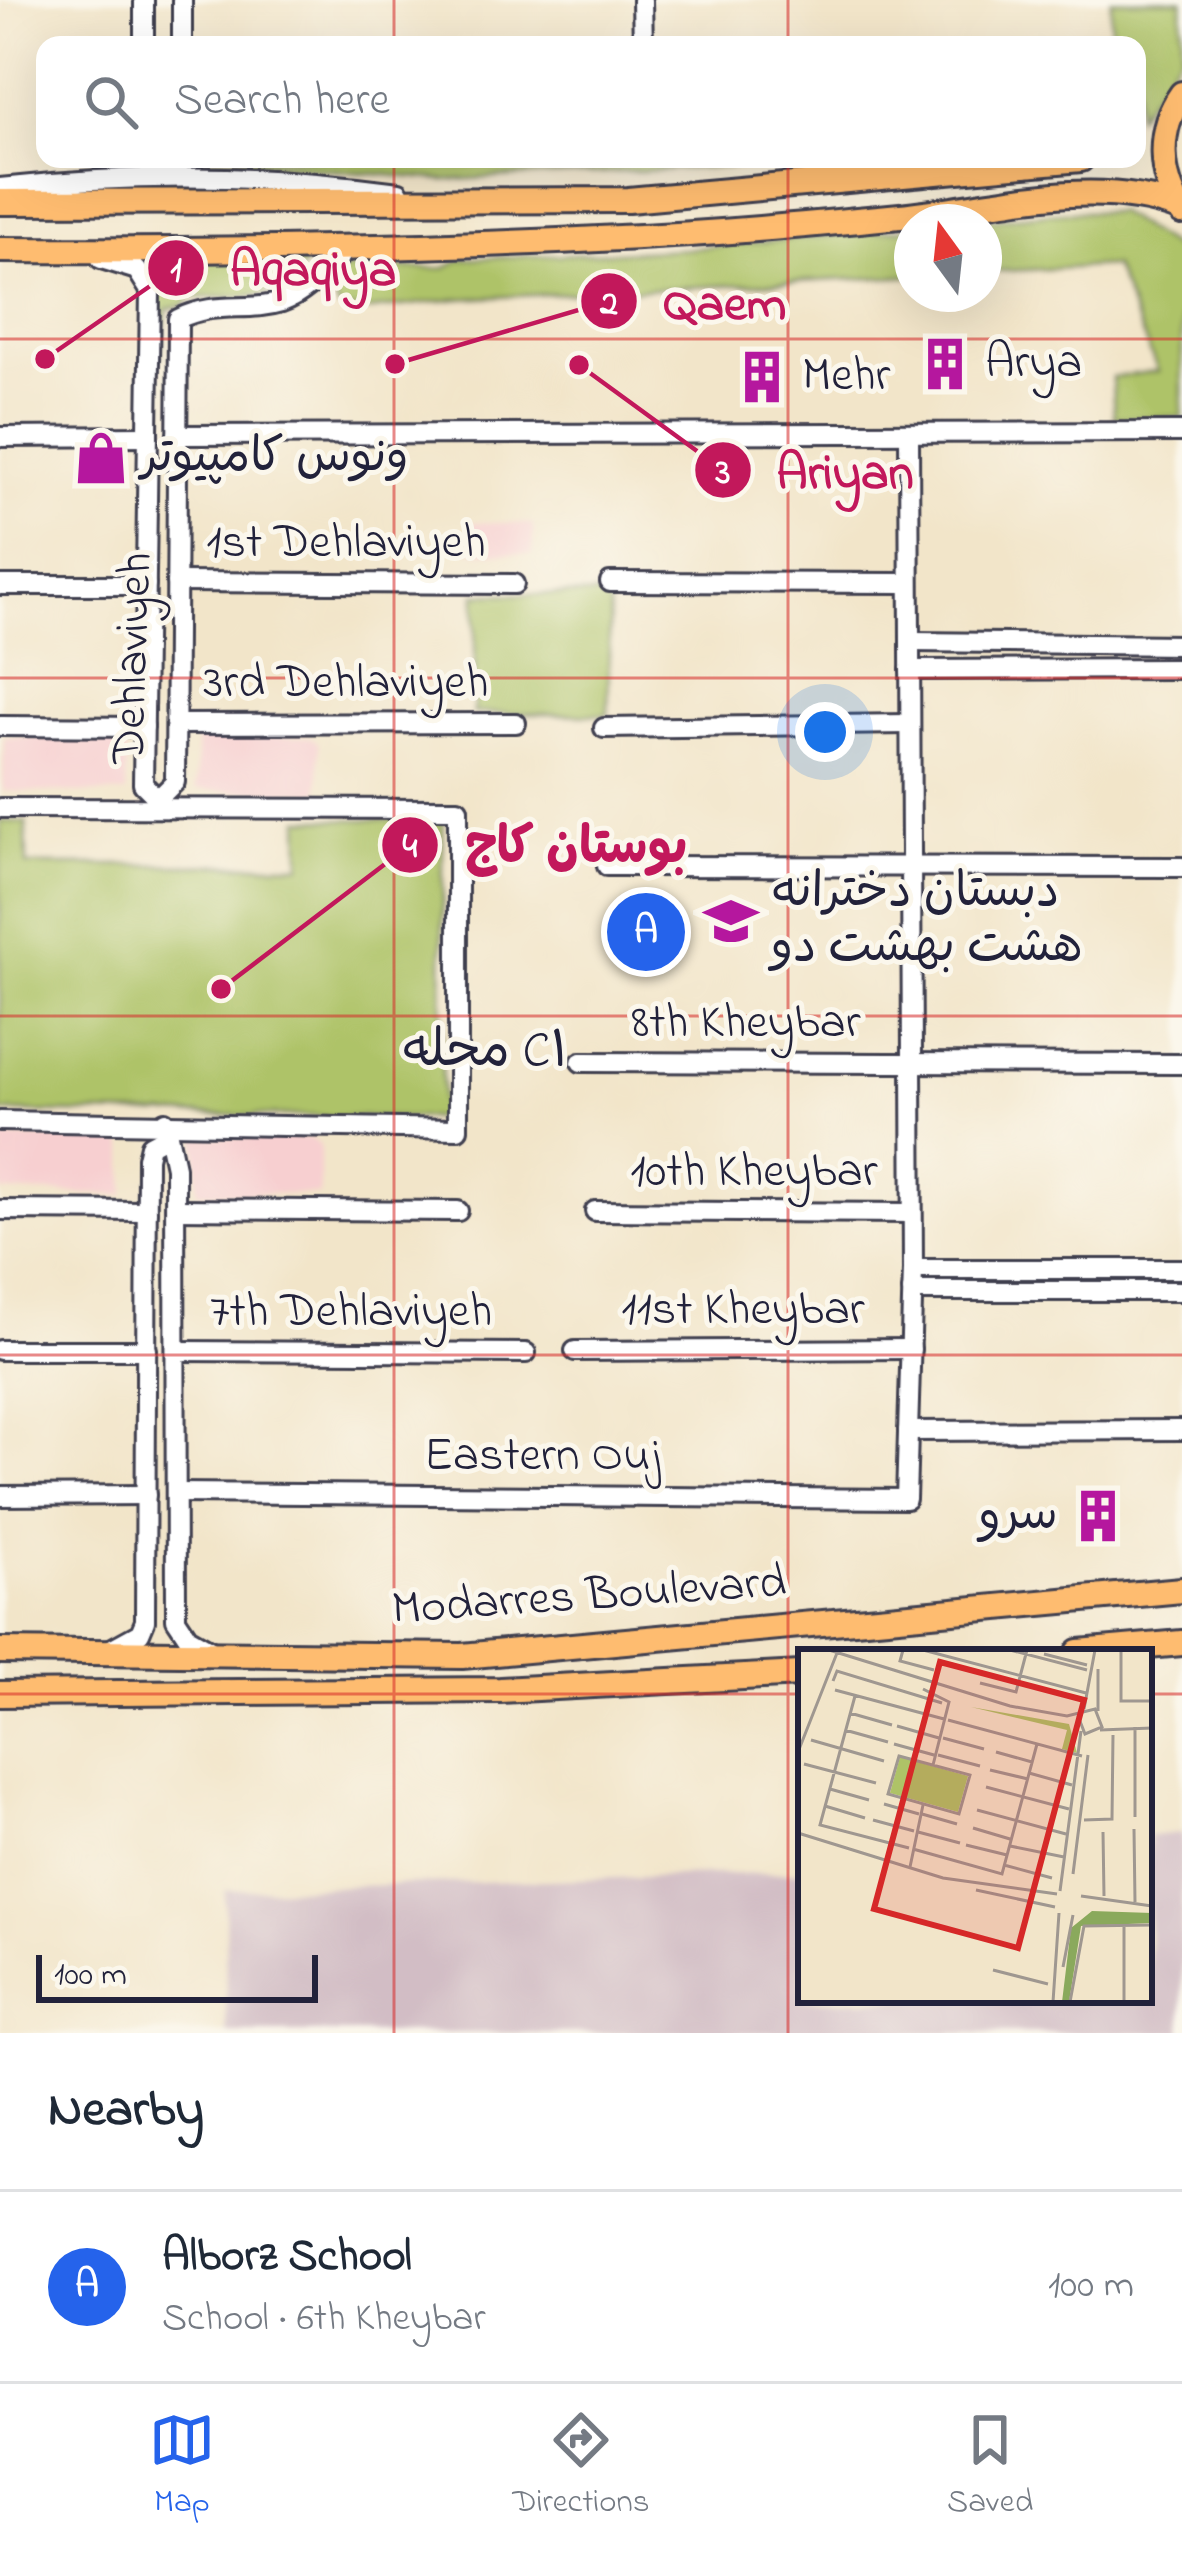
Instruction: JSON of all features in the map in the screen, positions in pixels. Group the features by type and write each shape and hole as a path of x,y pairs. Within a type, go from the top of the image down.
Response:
{"main road":[{"path":"1180,210 1165,172 1165,133 1182,94"},
{"path":"1146,138 1165,133"},
{"path":"0,202 628,200 981,168"},
{"path":"1084,194 1086,168"},
{"path":"0,254 621,238 903,215 1084,194 1140,193 1180,210"},
{"name":"Modarres Boulevard","path":"0,1652 462,1656 1182,1590"},
{"path":"1113,1649 1182,1643"},
{"name":"Modarres Boulevard","path":"0,1694 500,1690 798,1674"}],"street":[{"path":"144,0 144,36"},
{"path":"182,0 182,36"},
{"path":"642,0 643,36"},
{"path":"0,188 143,168 182,168 294,178 432,201"},
{"name":"Dehlaviyeh","path":"158,804 175,782 178,319 205,305 279,303 299,293 350,247"},
{"name":"Dehlaviyeh","path":"0,254 115,259 136,270 151,291 143,784 158,804"},
{"path":"149,364 177,366"},
{"path":"177,435 1182,431"},
{"path":"909,434 913,1269 908,1431 1182,1430"},
{"path":"0,437 148,436"},
{"path":"149,513 177,514"},
{"name":"1st Dehlaviyeh","path":"176,582 514,584"},
{"path":"610,582 908,583"},
{"path":"0,585 146,585"},
{"path":"910,642 1182,645"},
{"path":"1075,644 1076,669"},
{"path":"145,658 176,659"},
{"path":"910,670 1182,669"},
{"name":"3rd Dehlaviyeh","path":"176,724 517,723"},
{"path":"604,728 909,724"},
{"path":"0,726 144,727"},
{"name":"Dehlaviyeh","path":"0,808 158,804 458,808 458,1129 165,1129 0,1121"},
{"path":"607,866 1182,867"},
{"name":"8th Kheybar","path":"581,1062 1182,1064"},
{"path":"104,1652 140,1633 145,1621 147,1211 150,1144 165,1129 173,1145 176,1209 174,1554 179,1629 218,1654"},
{"path":"176,1209 458,1211"},
{"path":"0,1210 147,1211"},
{"name":"10th Kheybar","path":"595,1210 912,1213"},
{"path":"913,1269 1182,1269"},
{"path":"1138,1291 1139,1269"},
{"path":"147,1275 176,1278"},
{"path":"912,1291 1182,1291"},
{"name":"11st Kheybar","path":"575,1351 910,1349"},
{"path":"0,1350 146,1350"},
{"name":"7th Dehlaviyeh","path":"176,1351 526,1353"},
{"path":"146,1419 176,1422"},
{"name":"Eastern Ouj","path":"176,1493 907,1499 908,1431"},
{"path":"0,1496 146,1495"},
{"path":"146,1549 174,1554"}],"shaded area":[{"path":"473,522 533,524 533,554 472,552"},
{"path":"197,736 311,737 319,744 319,793 196,790"},
{"path":"4,737 118,738 127,744 126,794 3,791"},
{"path":"197,1137 311,1138 320,1145 320,1195 197,1192"},
{"path":"2,1138 117,1138 125,1145 125,1195 2,1192"},
{"path":"1182,1833 1182,2033 226,2033 225,1890 798,1872 798,2003 1152,2003 1152,1836"}],"green space":[{"path":"1111,0 1182,0 1182,52 1146,102 1146,36 1111,36"},
{"path":"307,168 706,168 444,180"},
{"path":"1117,212 1182,253 1182,417 1114,418 1112,377 1158,371 1113,266 1002,271 1002,218"},
{"path":"894,230 894,277 457,299 362,311 339,308 328,286 345,269 444,268 462,259 685,249"},
{"path":"139,256 309,257 300,272 275,290 192,298 183,306 167,309 161,358 154,355 155,279"},
{"path":"476,594 610,595 608,715 474,713"},
{"path":"300,819 443,820 442,1118 0,1112 0,821 26,822 27,865 301,865"}],"place":[{"name":"Aqaqiya","path":"45,359"},
{"name":"Qaem","path":"395,364"},
{"name":"Arya","path":"945,364"},
{"name":"Ariyan","path":"579,365"},
{"name":"Mehr","path":"762,377"},
{"name":"ونوس کامپیوتر","path":"101,458"},
{"name":"دبستان دخترانه هشت بهشت دو","path":"731,921"},
{"name":"Alborz School","path":"646,932"},
{"name":"بوستان کاج","path":"221,989"},
{"name":"سرو","path":"1098,1516"}],"district":[{"name":"محله C۱","path":"486,1052"}]}
